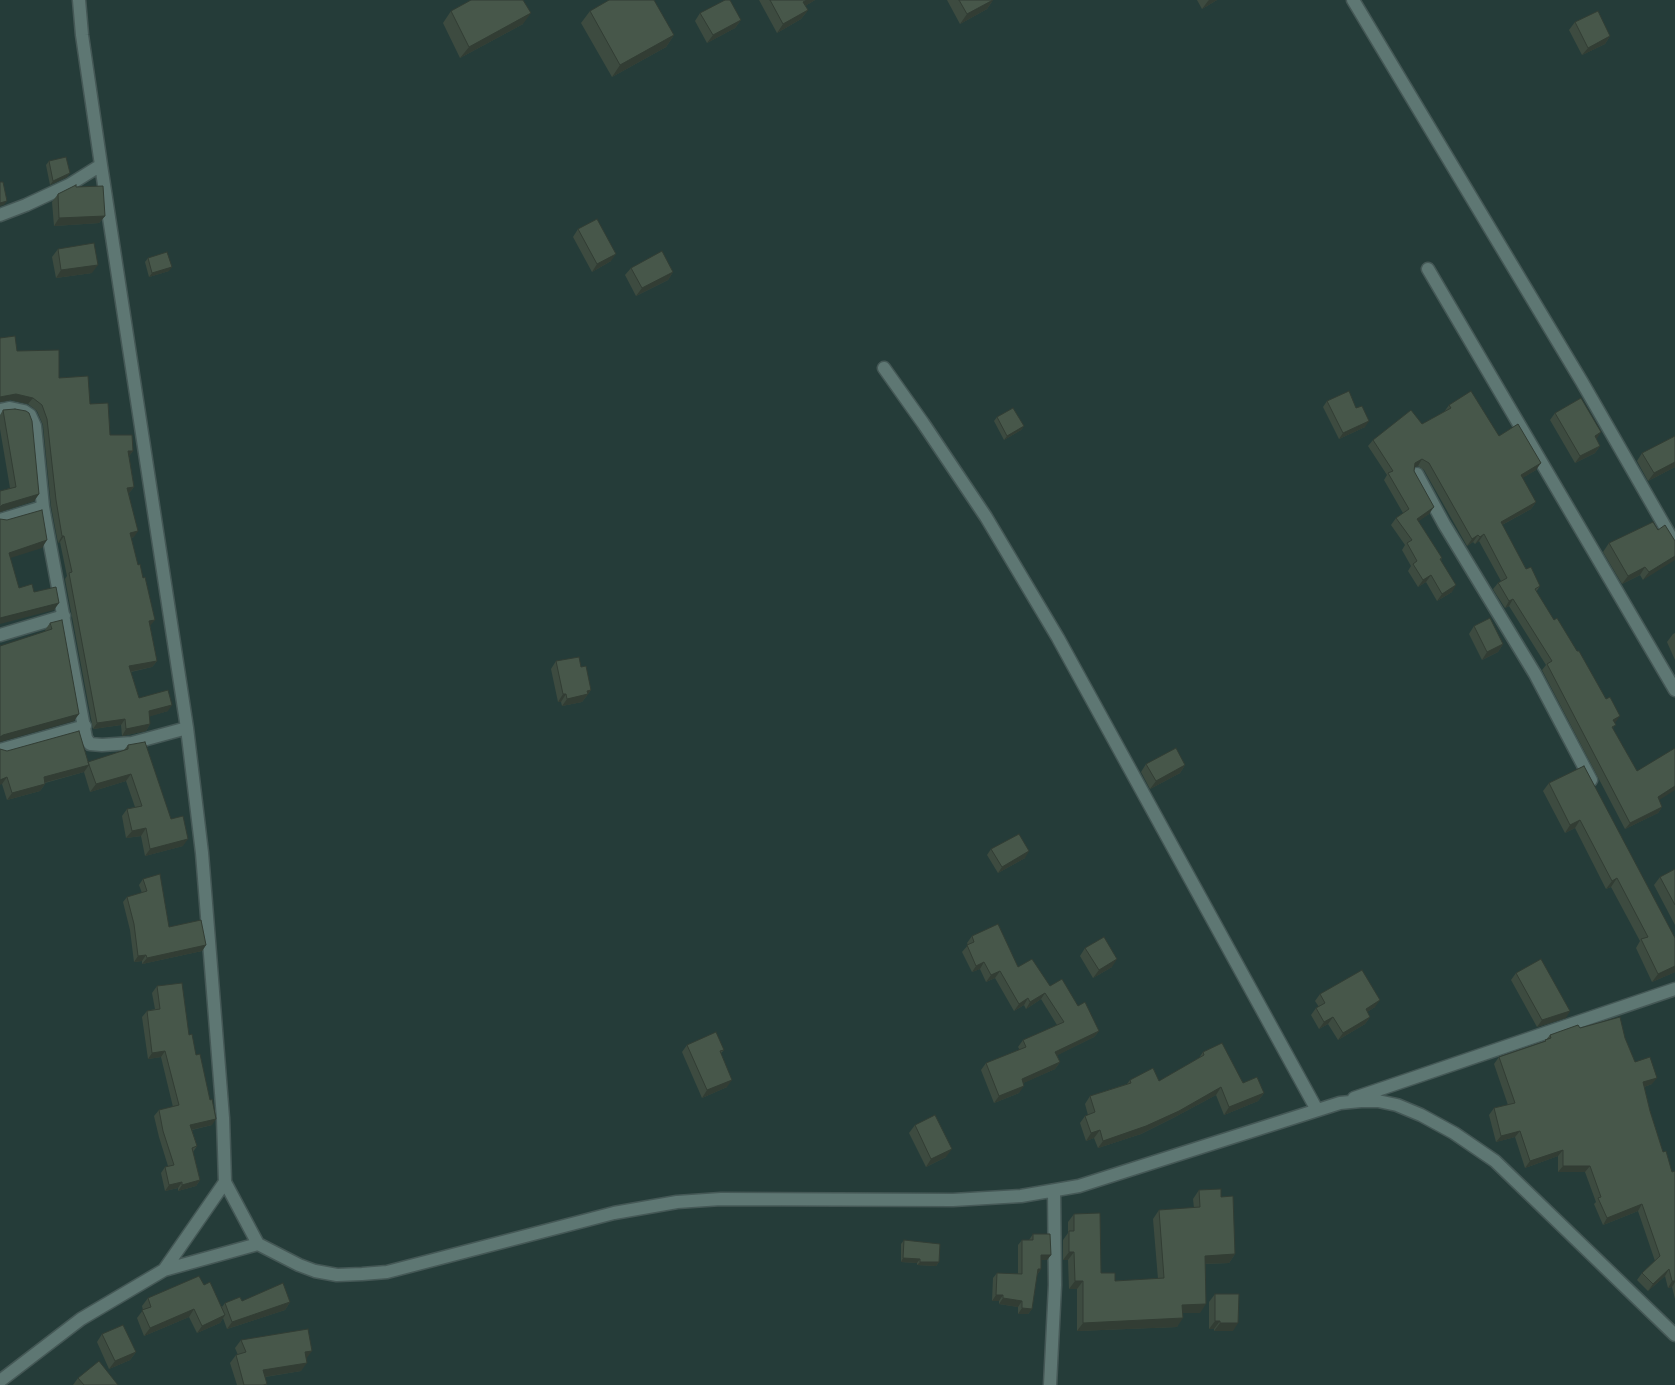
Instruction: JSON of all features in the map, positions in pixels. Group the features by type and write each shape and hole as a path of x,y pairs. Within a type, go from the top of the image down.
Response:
{"street":[{"path":"79,0 82,35 101,165 187,728 202,853 221,1100 225,1182 258,1244 300,1266 315,1271 337,1275 362,1274 387,1272 614,1213 677,1202 721,1198 953,1200 1021,1196 1054,1191 1079,1186 1340,1103 1675,989"},
{"path":"1353,0 1582,382 1675,544"},
{"path":"0,215 69,185 101,165"},
{"path":"1428,268 1675,690"},
{"path":"884,368 986,517 1058,638 1317,1110"},
{"path":"0,410 18,409 30,415 35,426 43,507 86,738 90,744 132,743 187,728"},
{"path":"1416,474 1444,524 1535,674 1598,793"},
{"path":"0,520 43,507"},
{"path":"0,635 64,616"},
{"path":"0,750 85,726"},
{"path":"1340,1103 1378,1101 1397,1105 1422,1115 1463,1138 1495,1161 1675,1336"},
{"path":"164,1270 225,1182"},
{"path":"1050,1385 1055,1284 1054,1191"},
{"path":"0,1381 81,1318 164,1270 258,1244"}],"building":[{"path":"471,0 523,0 531,13 469,47 451,11"},
{"path":"609,0 654,0 674,35 620,65 590,11"},
{"path":"725,0 730,0 741,20 713,35 700,13"},
{"path":"770,0 807,0 803,2 808,10 783,24"},
{"path":"959,0 993,0 967,14"},
{"path":"1598,11 1610,36 1588,48 1575,22"},
{"path":"66,157 70,173 53,181 49,161"},
{"path":"0,182 3,182 7,201 0,203"},
{"path":"76,185 76,187 103,186 105,216 59,218 58,194"},
{"path":"597,219 616,254 597,264 578,229"},
{"path":"94,243 98,265 61,270 58,249"},
{"path":"662,251 673,272 642,288 631,268"},
{"path":"167,252 172,267 152,273 148,258"},
{"path":"15,336 17,351 59,350 59,378 88,376 90,404 108,403 110,435 132,435 133,451 128,451 134,487 127,488 138,531 130,533 138,565 140,564 143,578 145,577 155,620 149,621 157,661 129,666 139,698 168,690 172,705 149,711 150,724 126,729 125,719 97,723 69,573 72,572 64,536 62,536 56,500 47,419 42,405 33,398 16,394 0,397 0,338"},
{"path":"1349,391 1356,408 1362,406 1369,421 1343,433 1327,401"},
{"path":"1471,391 1499,436 1518,424 1541,463 1521,475 1536,502 1501,522 1526,569 1531,567 1540,586 1535,589 1554,620 1557,618 1577,651 1579,651 1606,699 1610,697 1620,716 1613,720 1616,725 1612,727 1637,771 1675,748 1675,786 1658,797 1662,807 1630,823 1547,664 1552,661 1513,599 1509,601 1498,583 1507,578 1484,534 1472,539 1429,463 1422,459 1415,463 1414,471 1434,507 1417,519 1442,558 1440,559 1456,585 1442,594 1431,575 1423,580 1413,564 1417,561 1407,543 1412,540 1396,518 1409,509 1388,473 1393,471 1373,440 1411,410 1422,424 1451,408 1449,405"},
{"path":"1581,398 1601,432 1595,436 1600,446 1580,456 1555,413"},
{"path":"1013,408 1024,426 1007,436 997,417"},
{"path":"15,409 29,413 32,421 39,494 0,507 0,491 16,487 3,410"},
{"path":"1675,436 1675,462 1654,473 1642,453"},
{"path":"42,510 47,540 9,553 19,588 32,584 34,592 56,587 59,603 0,618 0,519 7,520"},
{"path":"1653,522 1658,530 1665,525 1675,541 1675,556 1649,572 1645,567 1628,576 1609,543"},
{"path":"1490,618 1503,644 1487,652 1474,626"},
{"path":"62,620 79,714 0,737 0,646 52,629 50,623"},
{"path":"579,657 581,667 586,666 591,690 587,691 588,694 567,699 566,694 563,694 556,661"},
{"path":"79,731 89,765 44,777 45,784 12,793 7,777 0,780 0,749 7,751"},
{"path":"145,742 171,819 183,816 188,839 150,849 146,828 132,831 127,809 142,806 131,774 96,784 88,762 128,749 128,745"},
{"path":"1176,748 1185,765 1156,781 1146,764"},
{"path":"1584,766 1675,938 1675,966 1658,974 1641,939 1648,937 1617,878 1612,881 1580,820 1570,825 1549,783"},
{"path":"1019,834 1029,851 1002,867 991,849"},
{"path":"1675,869 1675,905 1660,877"},
{"path":"160,874 169,927 201,920 206,945 147,958 146,955 138,956 134,924 127,897 147,891 143,879"},
{"path":"998,924 1018,967 1032,959 1050,986 1062,979 1078,1006 1085,1002 1099,1031 1055,1052 1060,1062 1022,1079 1024,1086 999,1096 986,1063 1026,1047 1023,1040 1064,1022 1045,993 1030,1002 1028,998 1019,1004 1000,971 991,975 984,962 976,966 967,945 974,942 972,936"},
{"path":"1104,937 1117,959 1099,970 1085,948"},
{"path":"1541,959 1570,1011 1542,1020 1516,973"},
{"path":"1362,970 1380,1000 1366,1009 1370,1017 1343,1033 1333,1017 1324,1022 1316,1008 1325,1003 1320,994"},
{"path":"182,983 189,1035 192,1034 196,1055 200,1054 216,1119 190,1125 197,1146 192,1148 200,1180 182,1185 182,1182 169,1185 165,1167 174,1165 163,1131 159,1110 179,1105 165,1051 152,1053 147,1011 160,1009 157,986"},
{"path":"1620,1017 1625,1038 1635,1062 1650,1057 1657,1078 1643,1082 1663,1152 1666,1151 1672,1172 1675,1171 1675,1281 1672,1281 1669,1269 1653,1284 1642,1273 1660,1256 1642,1204 1607,1218 1598,1198 1601,1197 1590,1166 1563,1166 1563,1150 1530,1161 1520,1131 1501,1136 1494,1108 1515,1103 1499,1057 1546,1041 1551,1038 1550,1035 1578,1025 1580,1028"},
{"path":"716,1032 724,1050 720,1051 732,1080 707,1090 687,1045"},
{"path":"1222,1043 1243,1083 1257,1077 1264,1093 1229,1107 1221,1087 1179,1111 1146,1126 1103,1141 1100,1130 1091,1133 1085,1116 1095,1112 1090,1096 1131,1083 1130,1080 1153,1068 1159,1081 1204,1055 1203,1052"},
{"path":"935,1115 952,1149 931,1159 915,1125"},
{"path":"1221,1189 1221,1197 1233,1196 1235,1254 1205,1256 1206,1304 1182,1305 1183,1318 1083,1323 1083,1281 1075,1281 1074,1252 1069,1252 1069,1231 1074,1231 1074,1214 1100,1213 1101,1273 1115,1273 1115,1281 1164,1278 1159,1210 1200,1207 1199,1190"},
{"path":"1033,1234 1050,1234 1051,1255 1041,1255 1041,1269 1038,1269 1032,1309 1022,1308 1022,1301 1003,1298 1003,1295 996,1295 997,1273 1022,1274 1022,1240 1033,1240"},
{"path":"904,1240 940,1244 939,1262 920,1262 920,1259 903,1258"},
{"path":"199,1276 204,1285 210,1282 225,1315 202,1326 194,1309 150,1328 142,1310 151,1307 148,1298"},
{"path":"283,1283 290,1302 232,1322 225,1303 240,1297 242,1301"},
{"path":"1215,1294 1239,1294 1238,1323 1220,1323 1220,1321 1215,1321"},
{"path":"123,1325 136,1352 115,1361 102,1334"},
{"path":"308,1329 312,1351 305,1352 307,1363 263,1370 267,1384 244,1385 236,1355 246,1352 241,1340"},
{"path":"99,1361 118,1385 84,1385 78,1378"}]}
